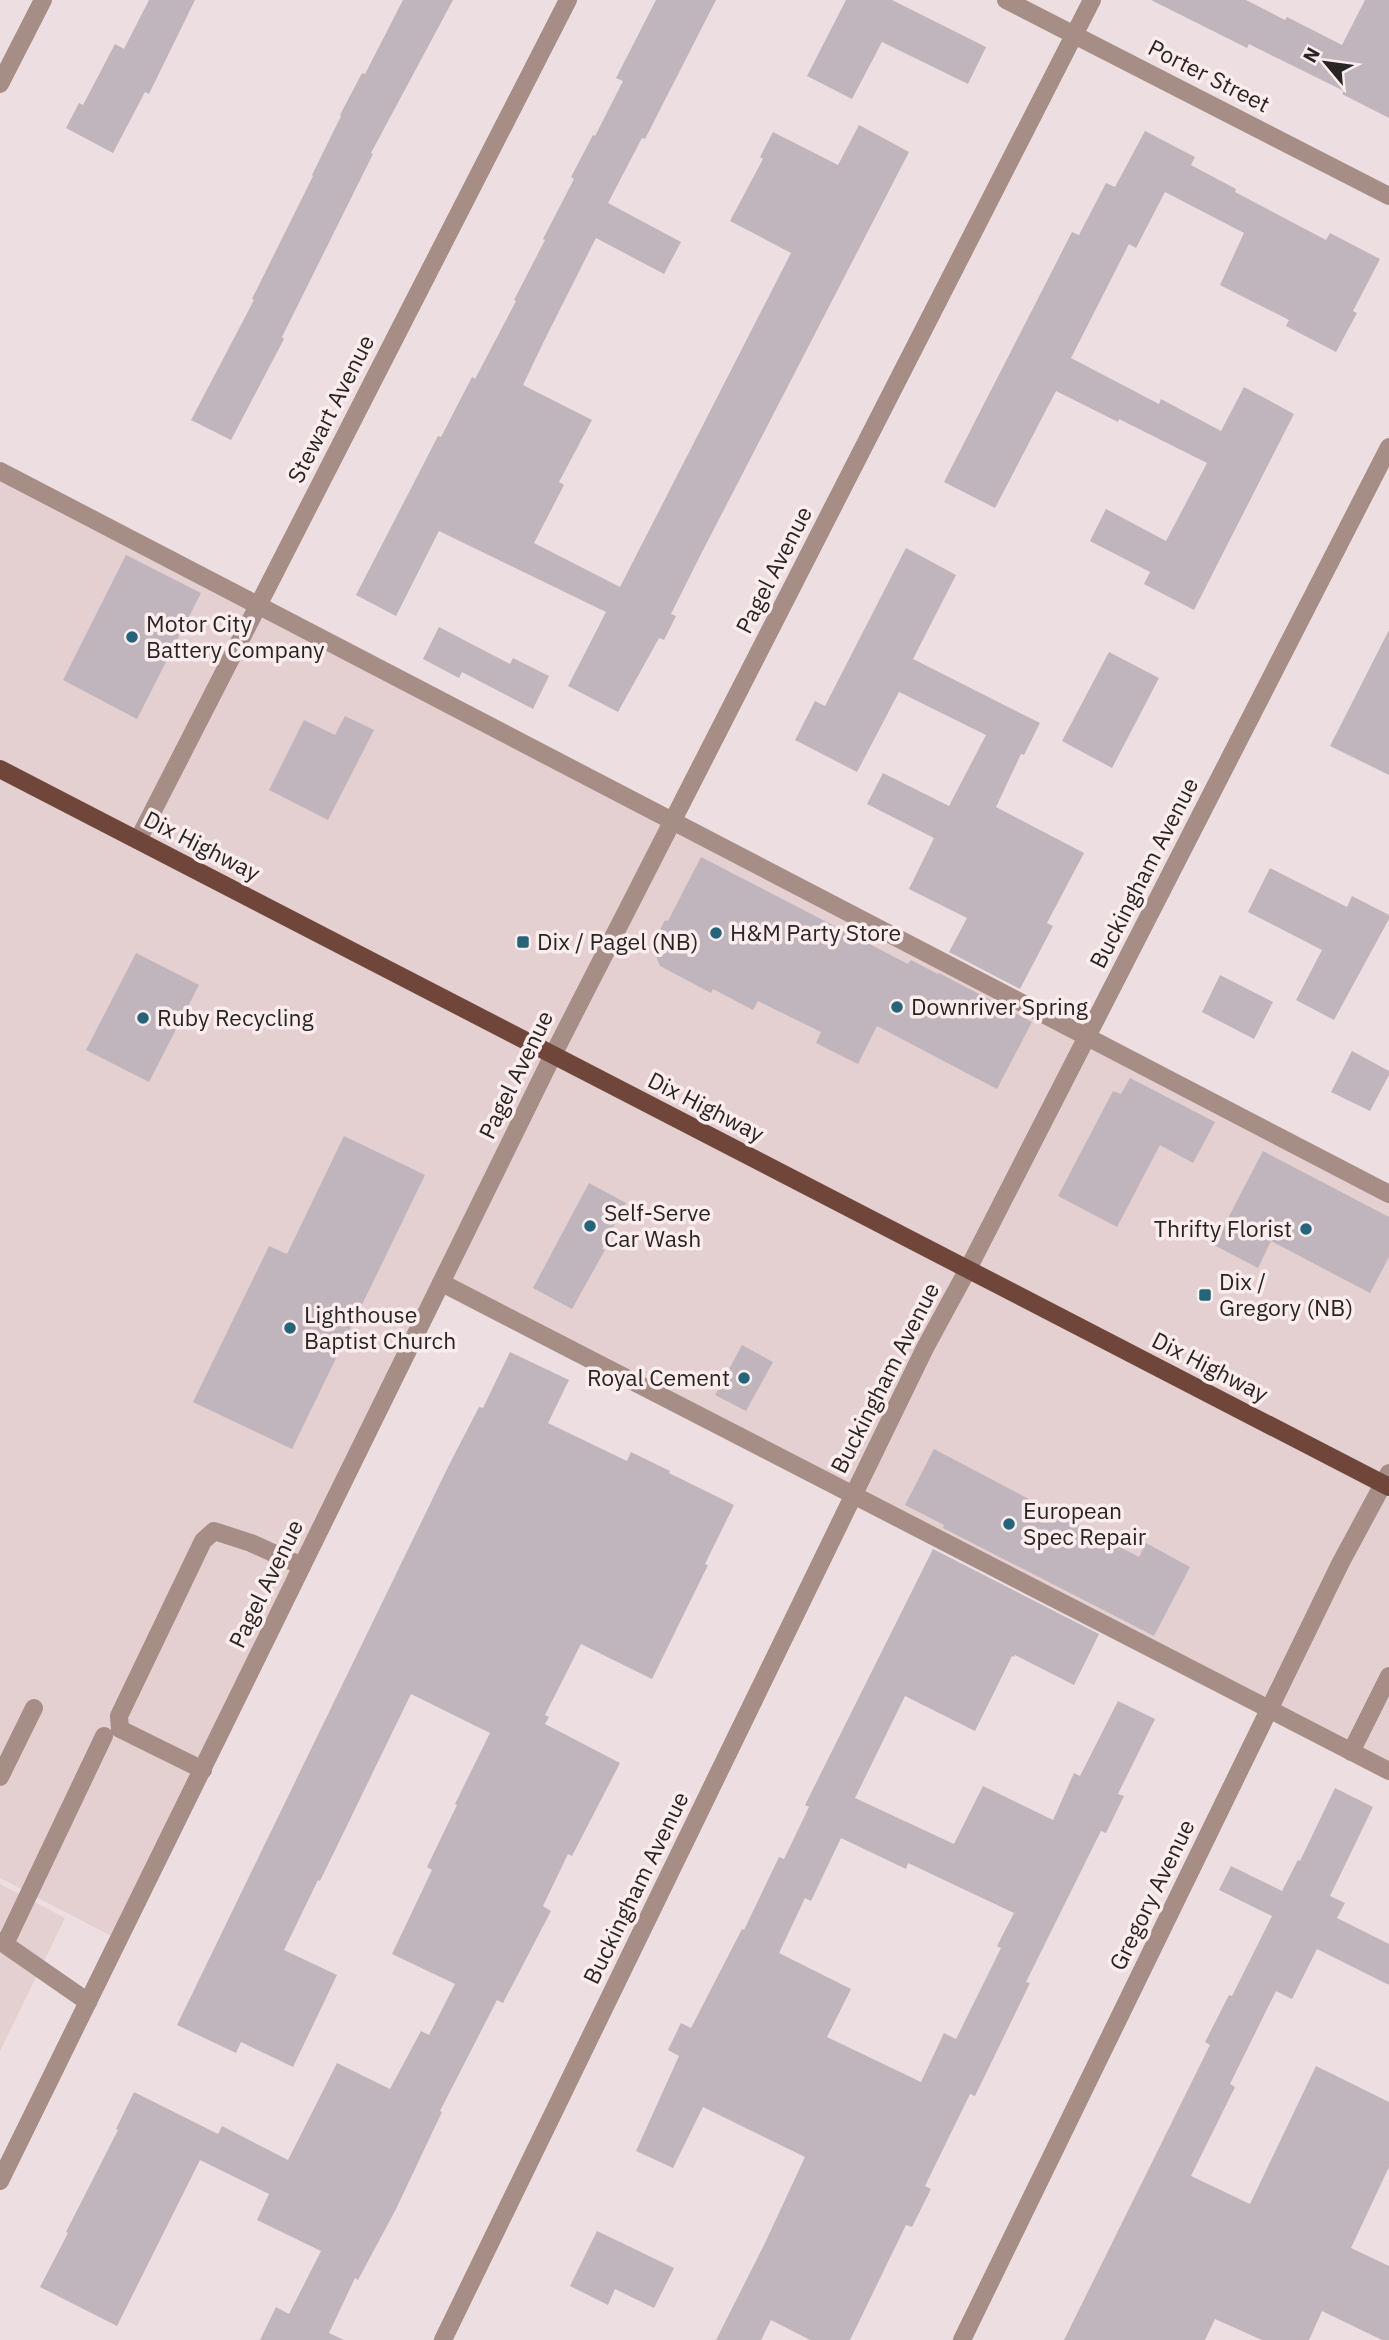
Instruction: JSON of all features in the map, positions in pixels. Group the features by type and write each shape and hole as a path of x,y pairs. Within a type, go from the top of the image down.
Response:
{"main road":[{"name":"Dix Highway","path":"0,769 968,1269 1387,1482"}],"street":[{"path":"0,84 43,0"},
{"name":"Stewart Avenue","path":"138,840 568,0"},
{"name":"Porter Street","path":"1006,0 1389,196"},
{"name":"Pagel Avenue","path":"0,2181 553,1055 1092,0"},
{"name":"Buckingham Avenue","path":"443,2340 925,1348 1088,1037 1389,447"},
{"path":"0,471 1389,1194"},
{"path":"442,1283 1389,1771"},
{"name":"Gregory Avenue","path":"962,2340 1340,1564 1387,1482"},
{"path":"203,1770 120,1729 119,1716 203,1541 214,1531 251,1543 302,1566"},
{"path":"1352,1752 1389,1676"},
{"path":"0,1777 34,1708"},
{"path":"88,2002 3,1943 104,1736"}],"shaded area":[{"path":"0,471 1389,1194 1389,1771 442,1283 119,1940 0,1878"},
{"path":"0,1884 65,1918 0,2051"}],"building":[{"path":"149,0 195,0 149,94 145,92 113,153 66,128 79,103 83,105 115,44 124,49"},
{"path":"403,0 453,0 371,153 373,154 282,337 284,339 231,440 191,420 254,300 252,299 340,115 362,73 365,74"},
{"path":"656,0 716,0 645,139 642,138 608,203 681,242 664,274 596,238 545,339 523,385 592,420 559,482 564,485 534,543 620,587 791,253 730,221 763,159 760,157 773,132 838,165 859,125 909,152 700,556 671,614 676,616 664,640 659,638 618,712 568,686 606,612 439,531 396,616 356,595 438,436 441,437 472,377 475,379 516,301 514,300 545,240 543,239 574,179 571,177 623,81 616,78"},
{"path":"846,0 892,0 986,47 968,84 882,42 852,99 807,76"},
{"path":"1151,0 1246,0 1342,45 1365,0 1389,0 1389,118 1342,94 1344,91 1249,44 1247,48"},
{"path":"1145,131 1195,157 1191,165 1236,189 1235,192 1326,240 1330,233 1380,259 1353,311 1357,313 1336,352 1286,326 1289,320 1220,285 1244,233 1165,192 1136,248 1129,244 1071,358 1159,404 1161,399 1221,431 1244,387 1294,414 1194,610 1144,584 1150,572 1090,541 1106,509 1166,541 1207,463 1056,391 995,508 944,482 1072,232 1079,235 1106,183 1115,187"},
{"path":"906,548 956,575 913,659 1040,723 1024,755 1021,754 996,807 1084,853 1047,923 1053,926 1020,989 949,952 967,918 909,889 934,838 867,804 883,773 949,806 986,735 899,692 857,772 795,740 815,701 825,706"},
{"name":"Motor City Battery Company","path":"126,555 201,593 137,719 63,680"},
{"path":"439,627 510,664 513,658 549,676 533,709 462,672 459,678 423,659"},
{"path":"1389,630 1389,775 1330,746"},
{"path":"1109,652 1159,678 1112,768 1062,741"},
{"path":"345,716 374,730 328,820 269,790 304,720 335,735"},
{"path":"701,857 908,964 911,960 939,973 1032,1022 997,1089 877,1026 858,1064 816,1043 821,1032 758,1001 753,1010 713,989 711,993 660,966 652,946"},
{"path":"1270,868 1347,907 1352,896 1389,915 1334,1020 1296,1000 1322,950 1248,912"},
{"name":"Ruby Recycling","path":"136,953 199,985 149,1082 86,1050"},
{"path":"1220,975 1273,1002 1254,1039 1202,1012"},
{"path":"1352,1051 1389,1071 1370,1111 1331,1092"},
{"path":"1130,1078 1215,1122 1193,1163 1160,1145 1117,1227 1058,1196 1113,1091 1121,1094"},
{"name":"Lighthouse Baptist Church","path":"344,1136 425,1175 292,1449 193,1402 269,1246 287,1254"},
{"name":"Thrifty Florist","path":"1263,1151 1389,1217 1389,1257 1370,1293 1271,1241 1258,1268 1214,1245"},
{"name":"Self-Serve Car Wash","path":"589,1183 626,1203 602,1249 605,1250 572,1309 533,1288"},
{"name":"Royal Cement","path":"742,1345 773,1362 746,1411 715,1395"},
{"path":"510,1352 569,1380 548,1423 627,1461 631,1452 734,1505 652,1679 581,1644 545,1715 549,1717 545,1724 620,1763 572,1856 568,1854 543,1906 551,1911 503,2003 497,2000 440,2111 442,2112 396,2209 358,2280 355,2278 329,2333 344,2340 260,2340 276,2307 289,2314 321,2251 257,2220 269,2194 200,2160 117,2326 40,2287 134,2092 218,2134 222,2126 288,2160 337,2063 390,2089 421,2031 429,2035 455,1984 392,1954 432,1870 427,1867 490,1733 411,1694 284,1950 337,1975 293,2067 241,2042 236,2053 177,2025 449,1465 479,1407 483,1408"},
{"name":"European Spec Repair","path":"934,1449 1139,1557 1146,1543 1190,1567 1154,1636 943,1528 944,1525 905,1505"},
{"path":"933,1549 1099,1634 1074,1685 1015,1655 1012,1656 975,1731 905,1696 855,1798 954,1844 983,1786 1053,1820 1074,1773 1080,1776 1118,1701 1155,1719 1118,1794 1124,1796 1106,1833 1101,1831 1026,1982 1030,1983 975,2096 970,2094 925,2186 931,2189 912,2227 906,2225 850,2340 810,2340 771,2320 761,2340 716,2340 805,2157 703,2107 673,2168 636,2151 679,2056 668,2050 681,2023 691,2028 742,1929 744,1930 779,1857 784,1859 809,1807 805,1805","holes":["841,1838 906,1869 908,1863 1014,1913 997,1946 1001,1948 956,2039 944,2033 921,2082 827,2037 851,1989 779,1953 805,1898 811,1901"]},
{"path":"1335,1788 1373,1807 1330,1896 1345,1903 1337,1918 1389,1944 1389,1985 1317,1949 1292,1999 1276,1991 1230,2084 1235,2087 1191,2176 1250,2204 1316,2066 1389,2102 1389,2167 1351,2248 1389,2266 1389,2340 1382,2340 1322,2311 1309,2340 1262,2340 1215,2319 1205,2340 1064,2340 1210,2045 1205,2042 1229,1995 1232,1996 1272,1916 1219,1890 1231,1866 1282,1891 1298,1860 1300,1861"},
{"path":"597,2231 674,2268 654,2308 615,2289 608,2305 570,2286"}],"place":[{"name":"Motor City Battery Company","path":"132,637"},
{"name":"H&M Party Store","path":"716,933"},
{"name":"Dix / Pagel (NB)","path":"523,942"},
{"name":"Downriver Spring","path":"897,1007"},
{"name":"Ruby Recycling","path":"143,1018"},
{"name":"Self-Serve Car Wash","path":"590,1226"},
{"name":"Thrifty Florist","path":"1306,1229"},
{"name":"Dix / Gregory (NB)","path":"1205,1295"},
{"name":"Lighthouse Baptist Church","path":"290,1328"},
{"name":"Royal Cement","path":"744,1378"},
{"name":"European Spec Repair","path":"1009,1524"}]}
